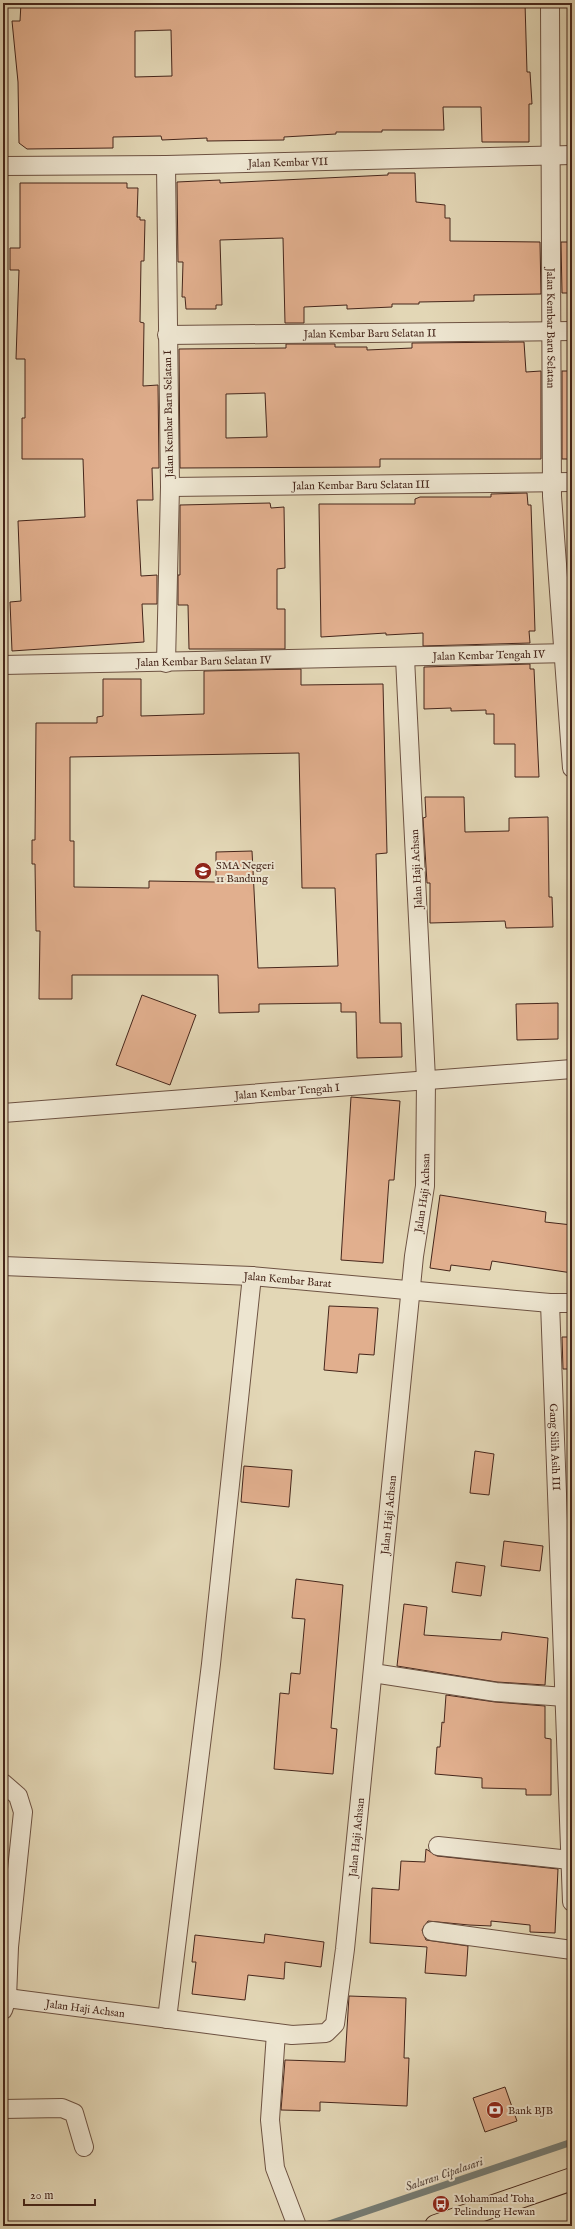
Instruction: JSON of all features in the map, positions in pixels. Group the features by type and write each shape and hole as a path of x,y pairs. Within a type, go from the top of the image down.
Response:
{"main road":[{"path":"436,2226 572,2179"}],"street":[{"name":"Jalan Kembar Baru Selatan","path":"550,3 552,155 550,332 552,482 568,653 572,768"},
{"name":"Jalan Kembar VII","path":"3,166 166,165 572,155"},
{"name":"Jalan Kembar Baru Selatan I","path":"166,165 170,487 166,663"},
{"name":"Jalan Kembar Baru Selatan II","path":"167,335 572,331"},
{"name":"Jalan Kembar Baru Selatan III","path":"170,487 572,482"},
{"name":"Jalan Kembar Tengah IV","path":"405,658 568,653"},
{"name":"Jalan Kembar Baru Selatan IV","path":"3,665 405,658"},
{"name":"Jalan Haji Achsan","path":"5,2004 167,2019 292,2035 326,2033 335,2024 346,1949 414,1256 425,1186 426,1079 405,658"},
{"name":"Jalan Kembar Tengah I","path":"3,1113 426,1079 572,1069"},
{"name":"Jalan Kembar Barat","path":"3,1266 252,1276 411,1289 550,1303 572,1303"},
{"path":"167,2019 211,1656 252,1276"},
{"name":"Gang Silih Asih III","path":"550,1303 572,1902"},
{"path":"373,1673 496,1692 565,1698"},
{"path":"3,1783 18,1796 23,1812 9,1946 5,2004"},
{"path":"438,1846 570,1860"},
{"path":"432,1931 572,1950"},
{"path":"276,2033 270,2120 275,2168 297,2226"},
{"path":"3,2108 62,2108 74,2112 84,2147"}],"building":[{"path":"21,3 525,3 527,72 530,72 532,104 529,104 529,142 482,142 481,107 443,107 444,130 336,132 336,134 284,137 284,140 207,141 207,138 162,140 161,136 113,137 113,148 27,149 19,143 18,82 12,21 20,21","holes":["171,30 172,76 135,77 135,31"]},
{"path":"388,173 415,173 416,202 445,205 445,218 450,218 450,241 540,242 541,294 474,295 474,301 419,302 419,304 392,304 392,307 347,309 347,305 304,307 304,323 285,323 283,238 220,240 222,305 216,305 216,309 186,309 185,297 182,297 183,262 178,262 177,182 220,180 220,183 388,175"},
{"path":"20,183 127,183 127,188 138,188 137,217 140,217 140,220 145,220 144,261 141,261 140,322 144,323 143,386 158,385 159,468 152,468 153,500 137,500 141,576 157,575 157,604 142,604 144,642 12,651 10,602 21,601 18,521 85,517 83,459 22,459 22,418 25,418 25,359 16,359 19,270 10,270 10,248 20,248"},
{"path":"561,242 572,242 572,293 562,293"},
{"path":"524,342 526,372 541,371 541,459 380,459 380,467 180,468 179,349 286,348 286,344 335,344 335,347 367,347 367,350 412,348 412,343","holes":["265,393 267,437 226,438 226,394"]},
{"path":"562,371 572,371 572,459 562,459"},
{"path":"527,493 528,505 531,505 535,631 529,631 530,643 423,646 423,633 386,635 386,633 321,637 319,504 415,504 415,499 420,497 491,497 491,494"},
{"path":"270,503 271,508 284,507 285,568 277,569 277,609 285,609 285,649 189,649 188,605 178,605 178,575 180,575 180,505"},
{"path":"530,664 530,669 534,669 539,777 515,777 515,744 494,744 494,714 486,714 486,710 451,711 451,708 424,709 424,667"},
{"path":"301,669 301,685 383,684 387,853 376,854 380,1023 401,1023 402,1057 357,1058 356,1012 341,1012 341,1003 259,1004 259,1012 219,1013 218,975 72,975 72,999 39,999 40,931 36,931 35,864 32,864 32,840 35,840 36,723 97,723 97,717 103,716 103,679 141,679 141,716 204,714 204,671","holes":["299,753 302,888 335,888 338,966 258,968 252,851 216,852 216,882 149,881 149,888 74,887 74,841 70,841 70,757"]},
{"path":"425,797 464,797 465,832 509,831 509,818 548,817 549,897 552,897 553,927 506,928 505,921 430,923 430,883 427,883 423,818 426,817"},
{"path":"142,995 196,1015 170,1085 116,1065"},
{"path":"558,1003 558,1039 517,1040 516,1004"},
{"path":"351,1097 400,1101 394,1180 389,1180 383,1263 341,1260"},
{"path":"440,1195 546,1212 545,1222 572,1225 572,1273 492,1261 490,1270 451,1265 450,1271 430,1268"},
{"path":"329,1306 378,1308 374,1355 359,1354 357,1373 324,1370"},
{"path":"562,1337 572,1337 572,1369 563,1369"},
{"path":"475,1451 494,1454 489,1495 470,1493"},
{"path":"244,1466 292,1470 289,1507 241,1502"},
{"path":"504,1541 543,1546 540,1571 501,1566"},
{"path":"456,1562 485,1566 481,1596 452,1592"},
{"path":"296,1579 343,1585 331,1728 337,1729 333,1774 274,1769 280,1693 289,1694 291,1673 300,1674 305,1619 292,1618"},
{"path":"404,1604 427,1607 424,1635 501,1640 502,1632 548,1638 545,1685 497,1682 397,1666"},
{"path":"446,1695 495,1702 545,1706 545,1738 551,1739 551,1795 526,1795 526,1789 482,1788 482,1778 435,1774 437,1747 440,1747 442,1722 444,1723"},
{"path":"426,1849 437,1856 558,1869 555,1933 530,1932 530,1925 491,1921 491,1926 428,1921 422,1930 426,1940 468,1946 466,1976 425,1973 427,1947 370,1943 372,1888 399,1890 401,1861 425,1862"},
{"path":"265,1934 324,1942 321,1967 285,1962 284,1979 248,1975 245,2000 192,1994 196,1962 192,1962 195,1935 264,1943"},
{"path":"349,1996 406,1998 404,2058 409,2058 407,2106 320,2102 320,2111 281,2110 285,2060 345,2062"},
{"name":"Bank BJB","path":"505,2087 517,2121 485,2132 473,2098"}],"waterway":[{"name":"Saluran Cipalasari","path":"323,2226 572,2142"}],"place":[{"name":"SMA Negeri 11 Bandung","path":"203,871"},
{"name":"Bank BJB","path":"495,2110"},
{"name":"Mohammad Toha Pelindung Hewan","path":"441,2204"}]}
